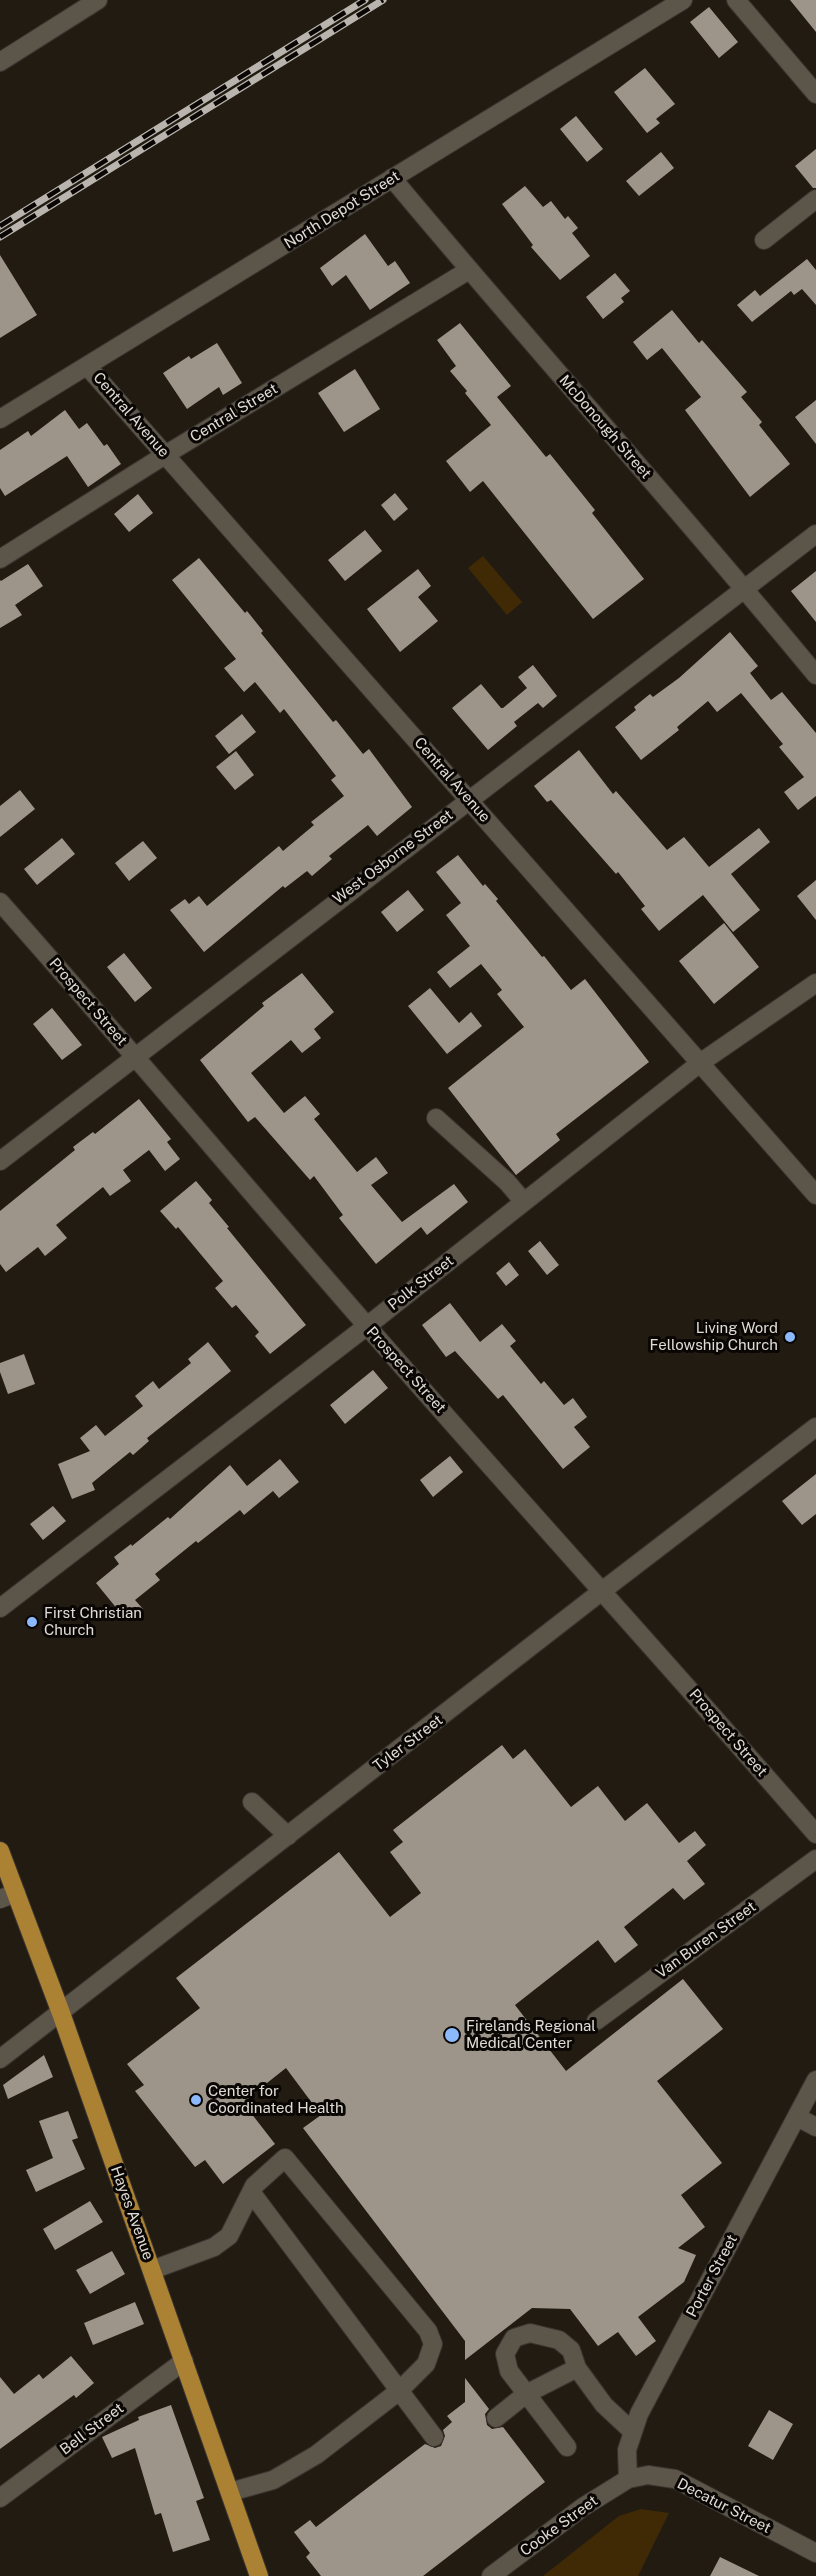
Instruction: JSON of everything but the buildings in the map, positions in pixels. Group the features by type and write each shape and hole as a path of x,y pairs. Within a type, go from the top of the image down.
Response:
{"main road":[{"name":"Hayes Avenue","path":"0,1851 8,1896 61,2013 259,2576"}],"street":[{"path":"0,62 99,0"},
{"name":"North Depot Street","path":"0,419 683,0"},
{"path":"736,0 816,94"},
{"name":"McDonough Street","path":"392,178 744,587 816,675"},
{"path":"764,240 816,199"},
{"name":"Central Street","path":"0,559 165,454 469,270"},
{"name":"Central Avenue","path":"87,366 816,1195"},
{"name":"West Osborne Street","path":"0,1161 744,587 816,534"},
{"name":"Prospect Street","path":"0,902 136,1056 367,1326 816,1834"},
{"name":"Polk Street","path":"0,1608 367,1326 700,1063 816,983"},
{"path":"436,1118 507,1182 524,1202"},
{"name":"Tyler Street","path":"0,2059 816,1427"},
{"path":"252,1802 288,1836"},
{"name":"Van Buren Street","path":"596,2021 816,1859"},
{"name":"Porter Street","path":"628,2479 627,2450 639,2414 816,2080"},
{"path":"797,2118 816,2127"},
{"path":"152,2270 214,2247 228,2236 251,2192 263,2177 285,2158 428,2331 433,2344 426,2364 399,2391 296,2468 273,2480 230,2492"},
{"path":"251,2192 434,2437"},
{"path":"567,2447 509,2371 505,2355 514,2338 530,2333 560,2340 571,2350 577,2368 604,2405 633,2432"},
{"name":"Bell Street","path":"0,2498 184,2361"},
{"path":"496,2418 526,2394 577,2368"},
{"name":"Decatur Street","path":"628,2479 648,2475 675,2479 816,2553"},
{"name":"Cooke Street","path":"491,2576 583,2507 628,2479"}],"shaded area":[{"path":"483,556 522,602 507,615 468,568"},
{"path":"641,2509 669,2513 638,2576 543,2576 619,2516"}],"railway":[{"path":"0,226 365,0"},
{"path":"0,237 383,0"}],"place":[{"name":"Living Word Fellowship Church","path":"790,1337"},
{"name":"First Christian Church","path":"32,1622"},
{"name":"Firelands Regional Medical Center","path":"452,2035"},
{"name":"Center for Coordinated Health","path":"196,2100"}]}
